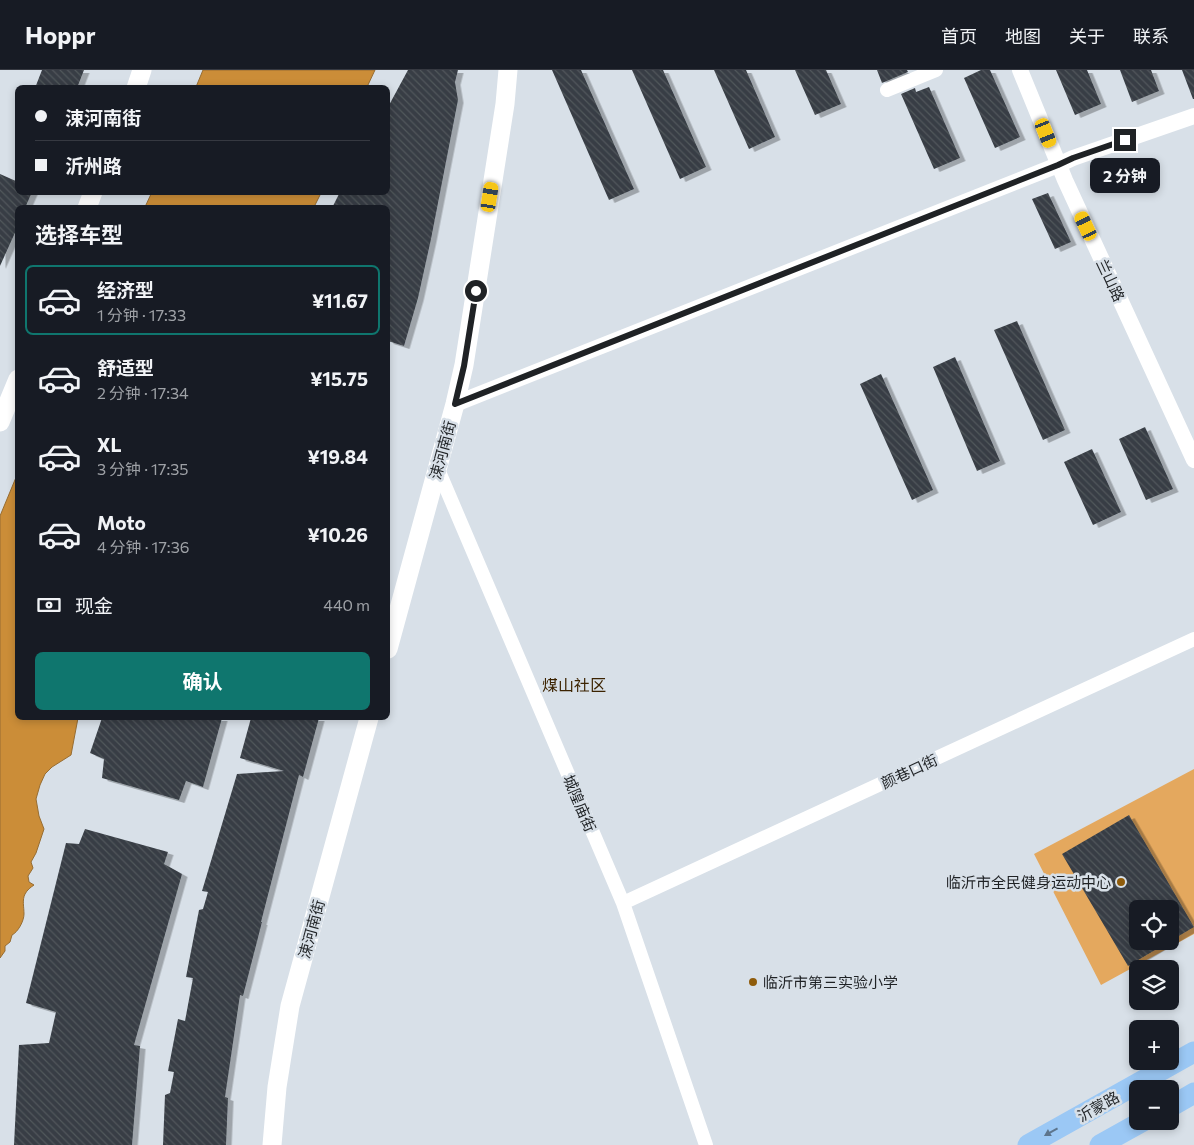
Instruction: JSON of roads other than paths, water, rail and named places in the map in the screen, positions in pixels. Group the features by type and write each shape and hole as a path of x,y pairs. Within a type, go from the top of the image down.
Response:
{"main road":[{"path":"501,70 505,104"},
{"name":"涑河南街","path":"390,642 464,366 505,104 508,70"},
{"path":"505,104 518,77 519,70"},
{"path":"0,422 15,386"},
{"name":"涑河南街","path":"272,1145 277,1087 290,1006 368,720"},
{"name":"沂蒙路","path":"1028,1145 1194,1052"},
{"path":"1179,1102 1194,1094"},
{"path":"1100,1145 1129,1129"}],"street":[{"path":"887,90 936,70"},
{"name":"兰山路","path":"1020,70 1058,165 1194,460"},
{"path":"455,404 1073,158 1194,116"},
{"name":"城隍庙街","path":"437,467 623,903 706,1145"},
{"name":"颜巷口街","path":"623,903 1194,639"}],"place":[{"name":"临沂市全民健身运动中心","path":"1121,882"},
{"name":"临沂市第三实验小学","path":"753,982"}],"district":[{"name":"煤山社区","path":"574,684"}]}
